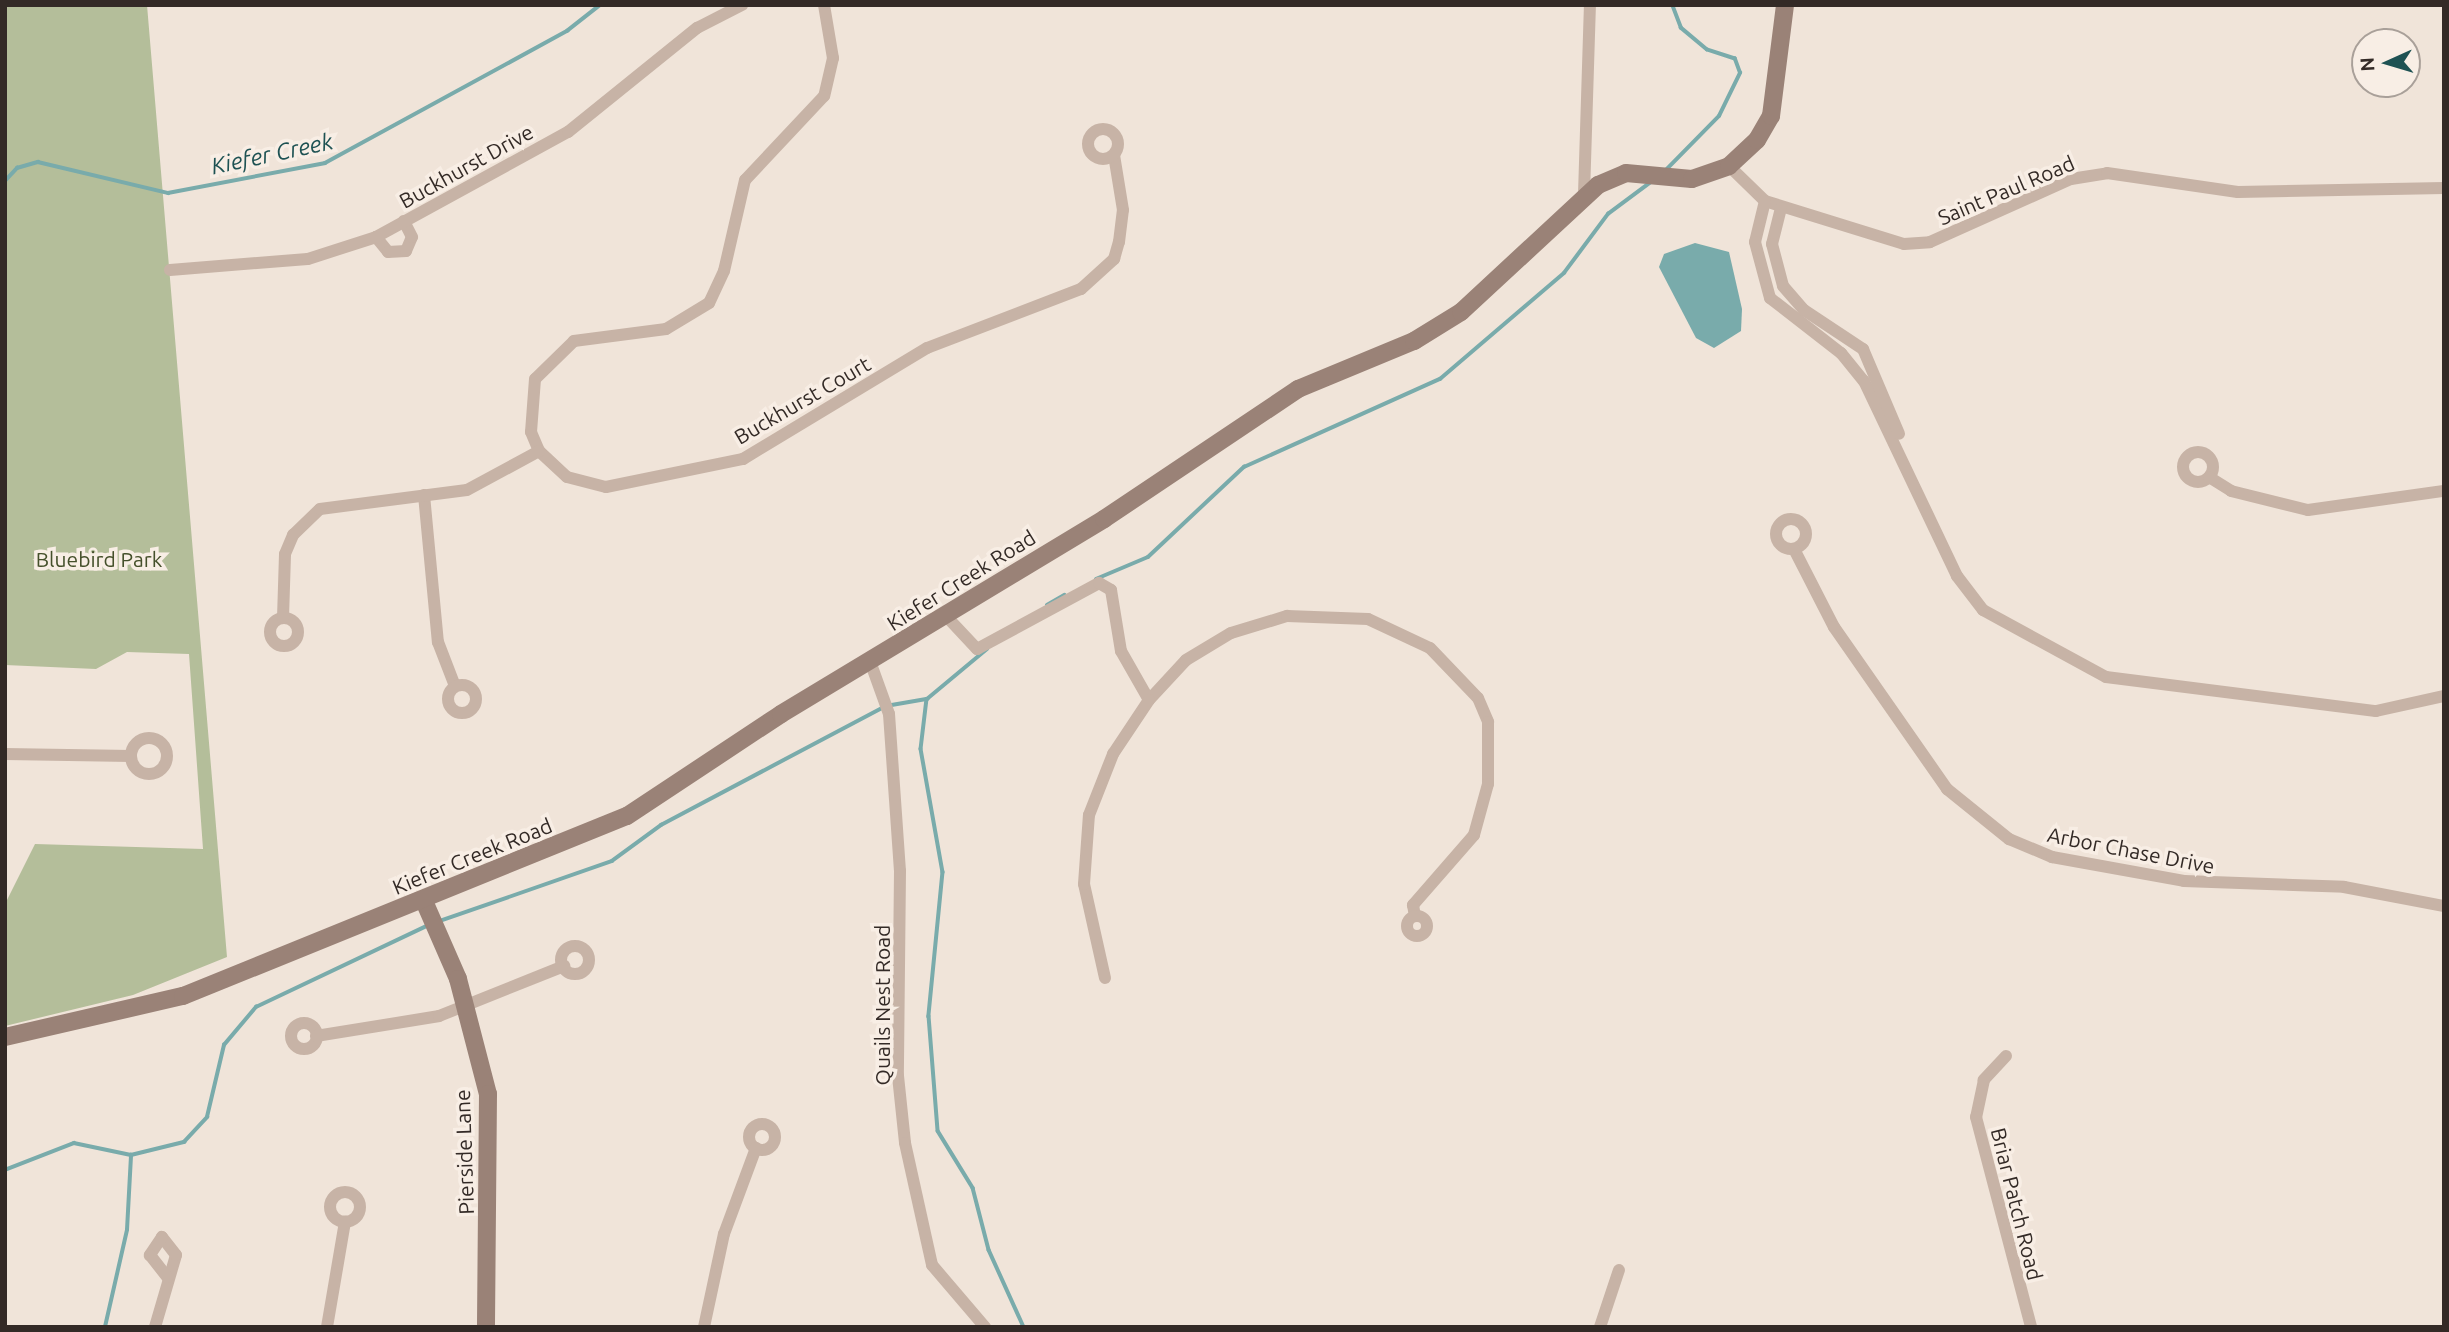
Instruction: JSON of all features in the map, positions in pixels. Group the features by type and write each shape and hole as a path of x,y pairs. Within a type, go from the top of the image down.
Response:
{"street":[{"name":"Buckhurst Drive","path":"170,270 308,259 376,237 575,128 697,28 742,5"},
{"path":"283,618 285,554 305,521 350,500 467,490 539,451 529,405 551,357 586,337 674,327 709,303 724,271 745,180 824,96 834,58 824,5"},
{"path":"1584,194 1590,5"},
{"name":"Kiefer Creek Road","path":"5,1037 183,996 424,901 627,816 781,714 871,664 947,617 1298,389 1414,341 1461,312 1516,267 1584,194 1626,173 1692,179 1729,166 1757,140 1771,116 1785,5"},
{"name":"Buckhurst Court","path":"539,451 567,477 606,487 743,459 928,348 1081,289 1114,258 1119,243 1123,210 1114,155"},
{"name":"Saint Paul Road","path":"1729,166 1765,201 1904,244 1930,242 2071,179 2107,173 2238,192 2444,188"},
{"path":"1765,201 1755,242 1770,298 1855,368 1909,465 1973,600 2006,626 2092,673 2376,711 2444,696"},
{"path":"1781,208 1772,244 1776,272 1792,300 1856,342 1872,362 1909,465"},
{"path":"376,237 388,252 406,251 412,237 404,221"},
{"path":"1755,242 1772,244"},
{"path":"2209,477 2231,491 2308,510 2444,491"},
{"path":"424,495 438,642 456,686"},
{"name":"Arbor Chase Drive","path":"1794,549 1834,627 1947,789 2009,839 2052,857 2184,881 2344,887 2444,906"},
{"path":"947,617 977,649 1099,583 1111,590 1122,651 1149,699"},
{"path":"1105,978 1085,896 1089,815 1113,754 1149,699 1186,660 1231,633 1287,615 1368,619 1430,648 1478,698 1488,722 1488,776 1474,835 1413,905 1415,916"},
{"name":"Quails Nest Road","path":"871,664 891,740 905,1143 932,1265 985,1327"},
{"path":"5,754 131,756"},
{"name":"Pierside Lane","path":"424,901 466,1006 488,1094 486,1327"},
{"path":"316,1036 364,1033 466,1006 564,966"},
{"name":"Briar Patch Road","path":"2006,1056 1984,1080 1976,1117 2031,1327"},
{"path":"704,1327 724,1234 756,1148"},
{"path":"327,1327 345,1222"},
{"path":"1600,1327 1619,1270"},
{"path":"156,1327 167,1277"}],"green space":[{"name":"Bluebird Park","path":"5,5 147,5 227,957 133,995 5,1026 5,904 35,844 203,849 189,654 127,652 96,669 5,665"}],"water":[{"path":"1695,243 1729,252 1742,309 1741,331 1714,348 1696,338 1659,267 1664,254"}],"waterway":[{"name":"Kiefer Creek","path":"5,181 17,168 38,162 168,193 325,163 567,31 600,5"},
{"path":"1665,171 1719,116 1740,73 1735,59 1707,50 1681,28 1672,5"},
{"path":"1096,579 1148,557 1244,467 1440,379 1564,273 1608,214 1651,182"},
{"path":"1047,605 1064,595"},
{"path":"440,921 612,861 661,825 886,706 927,699 987,649"},
{"path":"927,699 921,749 943,872 929,1016 938,1131 973,1188 989,1250 1024,1327"},
{"path":"5,1170 74,1143 131,1155 184,1142 207,1117 224,1045 256,1007 429,925"},
{"path":"105,1327 127,1230 131,1155"}]}
